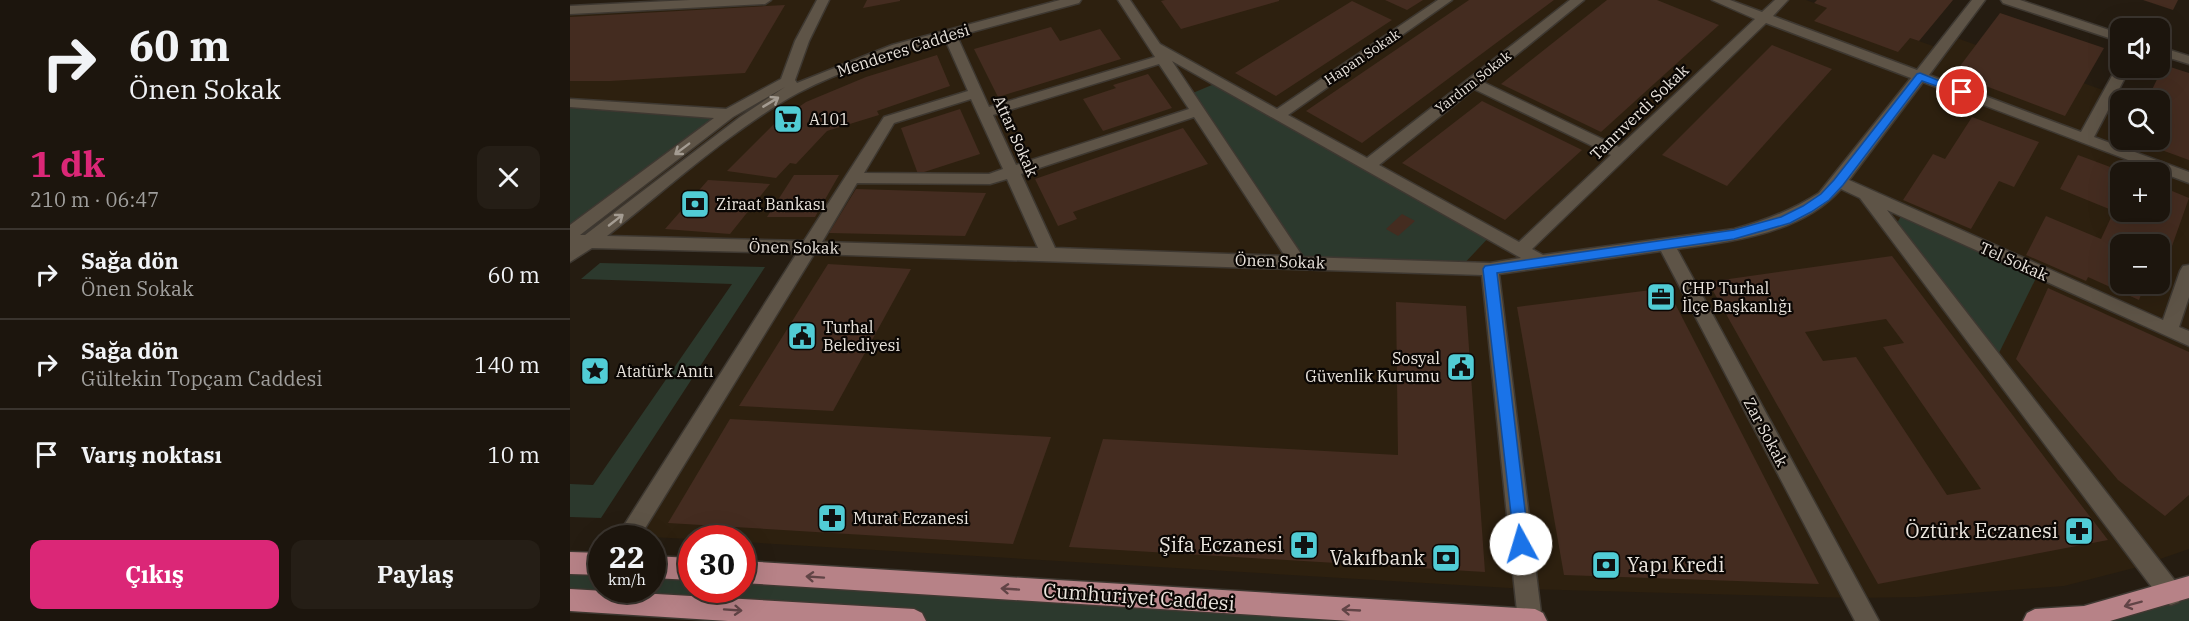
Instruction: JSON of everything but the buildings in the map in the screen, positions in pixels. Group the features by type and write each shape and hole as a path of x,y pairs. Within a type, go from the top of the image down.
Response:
{"main road":[{"path":"570,563 588,564"},
{"name":"Cumhuriyet Caddesi","path":"756,573 1535,621"},
{"path":"2035,621 2084,616 2180,590"},
{"path":"570,600 900,621"}],"street":[{"path":"570,10 765,0"},
{"path":"791,85 802,40 823,0"},
{"name":"Menderes Caddesi","path":"570,234 728,114 791,85 849,53 892,38 1032,0"},
{"name":"Menderes Caddesi","path":"570,256 791,85 949,34 1075,0"},
{"path":"1124,0 1297,261"},
{"name":"Hapan Sokak","path":"1278,115 1446,0"},
{"name":"Yardım Sokak","path":"1369,165 1578,0"},
{"path":"1718,0 2189,178"},
{"name":"Tanrıverdi Sokak","path":"1521,250 1782,0"},
{"name":"Önen Sokak","path":"570,241 1297,261 1490,269 1734,234 1786,220 1816,203 1839,182 1978,0"},
{"path":"2007,0 2056,12 2110,34"},
{"name":"Attar Sokak","path":"949,34 1049,254"},
{"path":"985,113 1160,53 1278,115 1541,262"},
{"path":"2170,54 2189,60"},
{"path":"2085,139 2118,78"},
{"path":"1473,83 1621,154"},
{"path":"635,525 889,120 976,93"},
{"path":"570,103 728,114"},
{"path":"852,178 990,179 1198,111"},
{"name":"Tel Sokak","path":"1839,182 2189,339"},
{"path":"1866,194 2180,590"},
{"name":"Zar Sokak","path":"1666,244 1867,621"},
{"path":"1490,269 1530,621"},
{"path":"2169,330 2189,271"}],"shaded area":[{"path":"765,0 1806,0 1941,49 1951,36 2110,93 2110,150 2170,150 2170,131 2189,115 2189,549 2134,568 2064,586 1917,597 1855,598 1526,589 756,543 756,525 678,525 678,538 666,538 666,525 636,525 808,248 612,243 570,234 570,10"}],"green space":[{"path":"1219,82 1492,234 1460,268 1297,261 1188,95"},
{"path":"570,103 728,114 570,234"},
{"path":"1904,211 2039,272 1994,363 1893,230"},
{"path":"600,263 765,267 601,518 570,517 570,484 593,485 732,284 581,279"},
{"path":"570,563 588,564 588,601 570,600"},
{"path":"666,568 678,568 678,603 756,603 756,573 1535,621 914,621 619,603 666,603"},
{"path":"2189,587 2189,621 2035,621"}],"place":[{"name":"A101","path":"788,119"},
{"name":"Ziraat Bankası","path":"695,204"},
{"name":"CHP Turhal İlçe Başkanlığı","path":"1661,297"},
{"name":"Turhal Belediyesi","path":"802,336"},
{"name":"Sosyal Güvenlik Kurumu","path":"1461,367"},
{"name":"Atatürk Anıtı","path":"595,371"},
{"name":"Murat Eczanesi","path":"832,518"},
{"name":"Öztürk Eczanesi","path":"2079,531"},
{"name":"Şifa Eczanesi","path":"1304,545"},
{"name":"Vakıfbank","path":"1446,558"},
{"name":"Yapı Kredi","path":"1606,565"}],"route":[{"path":"1521,544 1490,269 1734,234 1786,220 1825,197 1839,182 1920,76 1962,92"}]}
